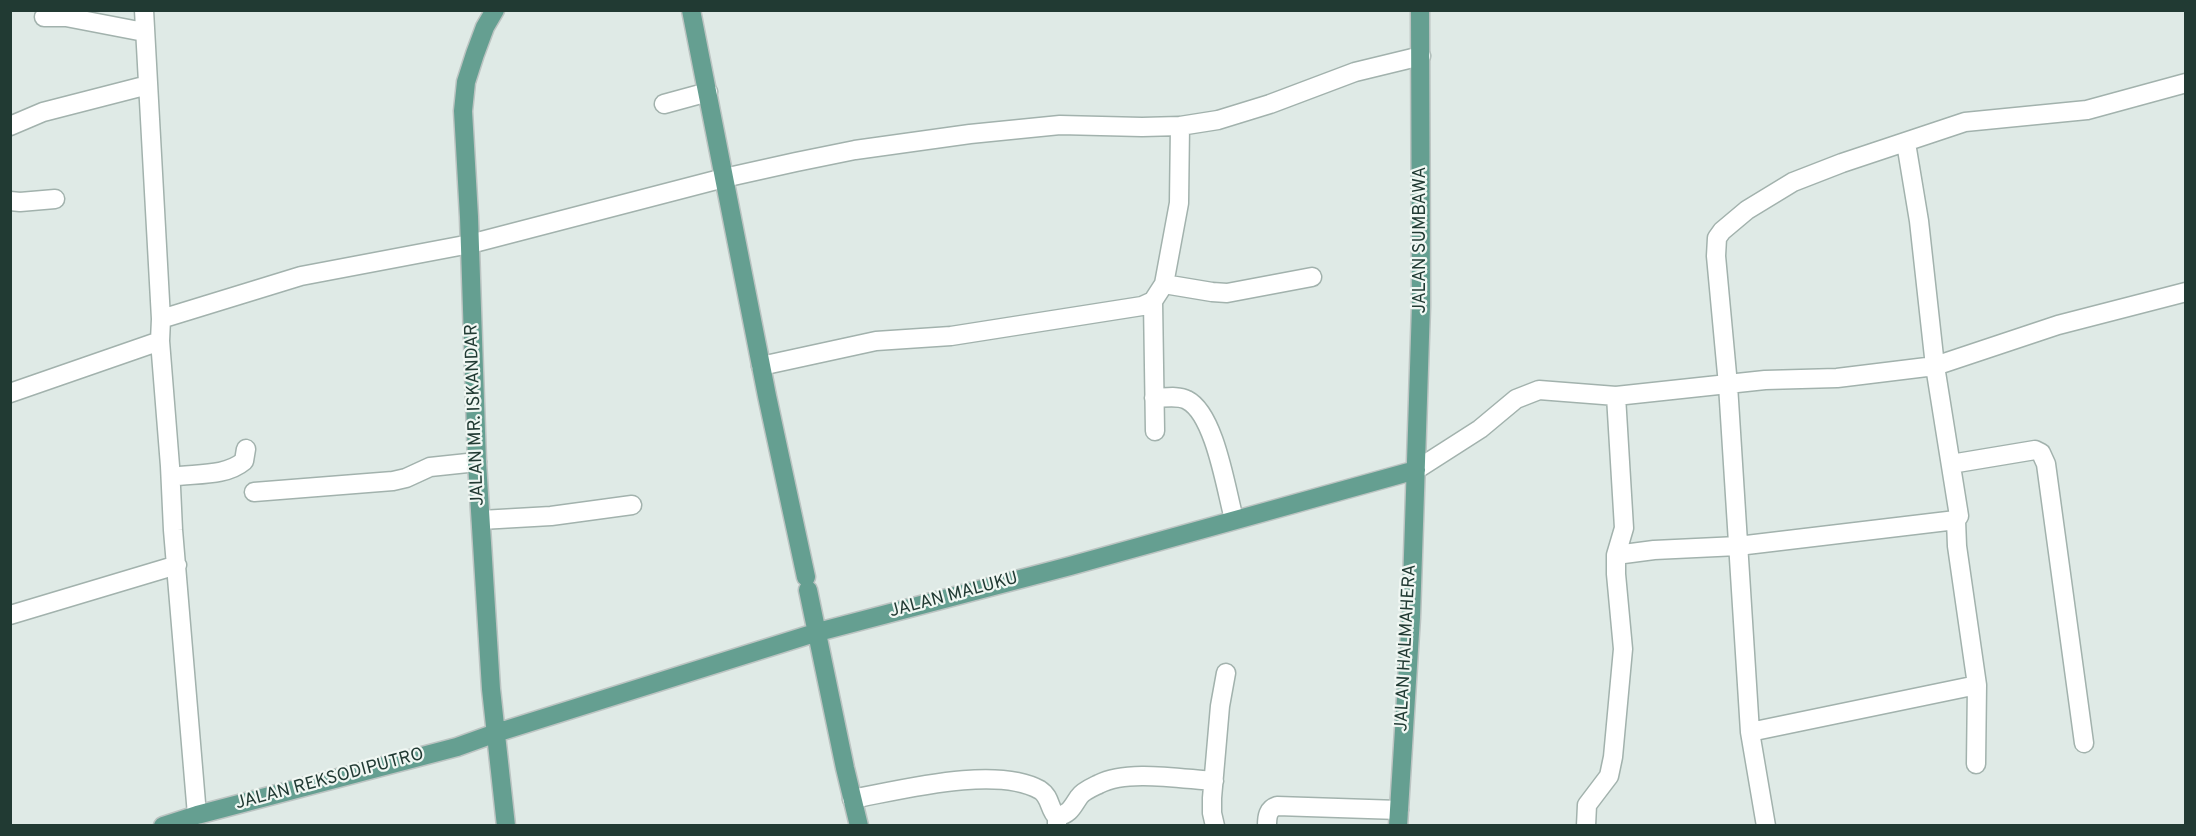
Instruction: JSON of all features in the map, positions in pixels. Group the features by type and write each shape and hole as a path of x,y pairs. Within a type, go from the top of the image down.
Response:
{"main road":[{"name":"JALAN MR. ISKANDAR","path":"495,10 485,27 466,82 463,111 477,462 496,733 506,825"},
{"path":"691,10 761,366 859,825"},
{"name":"JALAN SUMBAWA","path":"1416,470 1422,306 1420,10"},
{"name":"JALAN MALUKU","path":"496,733 818,632 1070,566 1416,470"},
{"name":"JALAN HALMAHERA","path":"1399,818 1411,617 1416,470"},
{"name":"JALAN REKSODIPUTRO","path":"163,825 198,820 458,747 496,733"}],"street":[{"path":"144,10 161,319 160,341 189,733 198,820"},
{"path":"44,17 66,17 144,33"},
{"path":"161,319 301,276 470,244 724,178 855,150 970,134 1060,125 1180,126 1218,120 1270,104 1355,72 1421,56"},
{"path":"1766,825 1750,732 1728,385 1716,256 1718,238 1722,231 1747,210 1793,182 1842,163 1965,122 2087,110 2186,83"},
{"path":"10,126 43,112 148,85"},
{"path":"664,104 708,92"},
{"path":"761,366 876,341 951,336 1142,306 1153,301 1164,284 1179,203 1180,126"},
{"path":"1906,143 1919,221 1935,366 1959,516 1956,520 1957,546 1977,685 1976,764"},
{"path":"10,201 55,199"},
{"path":"1164,284 1227,293 1312,277"},
{"path":"1416,470 1480,429 1516,399 1529,392 1539,390 1616,396 1765,380 1837,378 1935,366 2058,325 2186,292"},
{"path":"1153,301 1155,431"},
{"path":"10,393 160,341"},
{"path":"1586,825 1587,805 1609,776 1620,696 1623,649 1616,555 1624,528 1616,396"},
{"path":"1154,398 1185,399 1194,405 1200,414 1215,440 1234,519"},
{"path":"171,477 223,472 236,468 244,461 246,448"},
{"path":"1951,464 2035,450 2041,453 2046,464 2084,743"},
{"path":"254,492 393,481 430,467 477,462"},
{"path":"481,520 551,516 632,505"},
{"path":"1616,555 1654,550 1738,546 1956,520"},
{"path":"10,615 177,565"},
{"path":"1215,825 1212,813 1214,781 1220,706 1226,673"},
{"path":"1750,732 1977,685"},
{"path":"852,799 947,782 993,779 1028,785 1041,791 1046,796 1057,821 1069,813 1080,795 1101,782 1122,778 1150,777 1214,781"},
{"path":"1267,825 1268,815 1272,808 1277,806 1399,818"}]}
